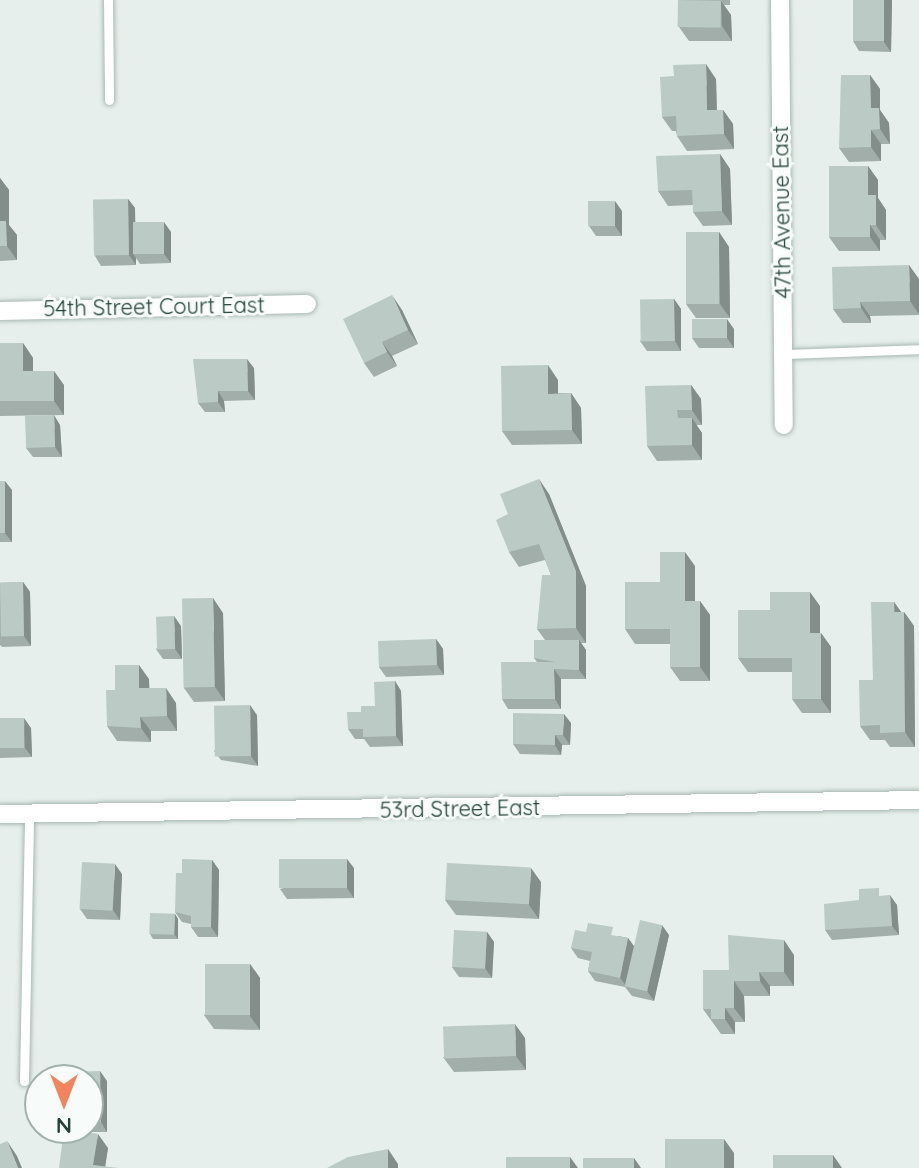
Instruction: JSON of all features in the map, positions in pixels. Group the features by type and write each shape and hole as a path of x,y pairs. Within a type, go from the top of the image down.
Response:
{"street":[{"name":"47th Avenue East","path":"780,0 784,425"},
{"name":"54th Street Court East","path":"0,311 307,304"},
{"name":"53rd Street East","path":"0,814 919,800"}],"lane":[{"path":"108,0 109,100"},
{"path":"784,354 919,349"},
{"path":"24,1064 29,814"}],"building":[{"path":"678,0 721,1 721,28 678,27"},
{"path":"853,0 884,0 884,41 853,41"},
{"path":"706,64 707,110 723,110 724,134 677,136 676,116 662,117 660,77 674,76 673,65"},
{"path":"841,75 870,75 871,108 879,108 880,129 871,130 871,147 839,148"},
{"path":"720,154 722,211 693,212 692,190 658,191 656,156"},
{"path":"829,166 868,166 868,195 876,195 876,225 870,225 870,237 829,237"},
{"path":"128,199 129,255 94,256 93,200"},
{"path":"588,201 615,201 615,226 588,226"},
{"path":"0,221 6,221 7,246 0,246"},
{"path":"133,222 164,222 164,254 133,254"},
{"path":"686,232 719,232 719,304 686,304"},
{"path":"909,265 910,301 860,302 861,308 833,309 832,267"},
{"path":"392,295 408,330 382,342 387,352 364,363 343,319"},
{"path":"674,299 675,341 641,342 640,300"},
{"path":"692,319 727,319 727,338 692,338"},
{"path":"0,343 23,343 23,371 54,371 54,401 0,401"},
{"path":"193,359 247,359 248,391 218,391 218,402 198,403"},
{"path":"548,365 548,394 571,393 572,430 502,431 501,366"},
{"path":"691,385 692,410 677,410 678,418 692,418 692,445 647,446 645,386"},
{"path":"54,415 55,447 26,448 25,416"},
{"path":"539,479 576,571 576,628 537,629 542,575 551,575 539,544 509,552 496,520 508,514 500,494"},
{"path":"0,481 5,481 5,533 0,533"},
{"path":"660,552 685,552 685,601 700,601 700,667 670,667 670,629 625,629 625,582 660,582"},
{"path":"0,582 23,582 24,636 1,636"},
{"path":"770,592 810,592 810,633 821,633 821,699 792,699 792,658 738,658 738,610 770,610"},
{"path":"213,598 215,687 184,688 182,599"},
{"path":"871,602 894,602 894,612 904,612 905,732 880,733 880,725 860,726 859,680 873,680"},
{"path":"174,616 175,649 157,650 156,617"},
{"path":"436,639 437,665 379,667 378,641"},
{"path":"534,640 579,640 579,670 554,669 555,699 502,699 501,662 555,662 534,658"},
{"path":"115,665 139,665 139,688 166,688 167,716 140,717 141,728 107,726 106,690 115,690"},
{"path":"395,681 396,736 363,737 363,729 348,729 347,712 361,712 361,706 375,706 374,682"},
{"path":"250,705 251,756 215,757 214,706"},
{"path":"513,713 564,714 563,735 555,735 555,745 513,744"},
{"path":"0,718 24,718 24,748 0,748"},
{"path":"182,859 212,860 211,927 191,927 191,916 175,912 176,873 182,873"},
{"path":"279,859 347,859 347,888 279,888"},
{"path":"82,862 115,864 112,911 80,909"},
{"path":"447,863 531,867 529,904 445,900"},
{"path":"879,888 879,896 890,895 892,926 825,930 824,904 859,900 859,889"},
{"path":"150,913 175,914 174,935 149,934"},
{"path":"640,920 662,925 647,991 625,986"},
{"path":"588,923 613,927 611,935 628,938 620,978 588,971 592,952 571,948 575,930 586,932"},
{"path":"454,930 487,932 485,969 452,967"},
{"path":"728,935 784,940 784,972 759,972 760,981 734,981 734,1008 725,1008 725,1019 711,1019 711,1009 703,1009 703,970 729,970"},
{"path":"205,964 250,964 250,1015 205,1015"},
{"path":"515,1024 516,1056 444,1058 443,1027"},
{"path":"665,1139 724,1139 724,1168 665,1168"},
{"path":"7,1141 18,1168 0,1168 0,1144"},
{"path":"62,1144 96,1144 93,1165 119,1168 59,1168"},
{"path":"388,1149 388,1168 327,1168 348,1157"},
{"path":"773,1155 833,1155 833,1168 773,1168"},
{"path":"506,1157 570,1157 570,1168 506,1168"},
{"path":"583,1158 634,1158 634,1168 583,1168"}]}
